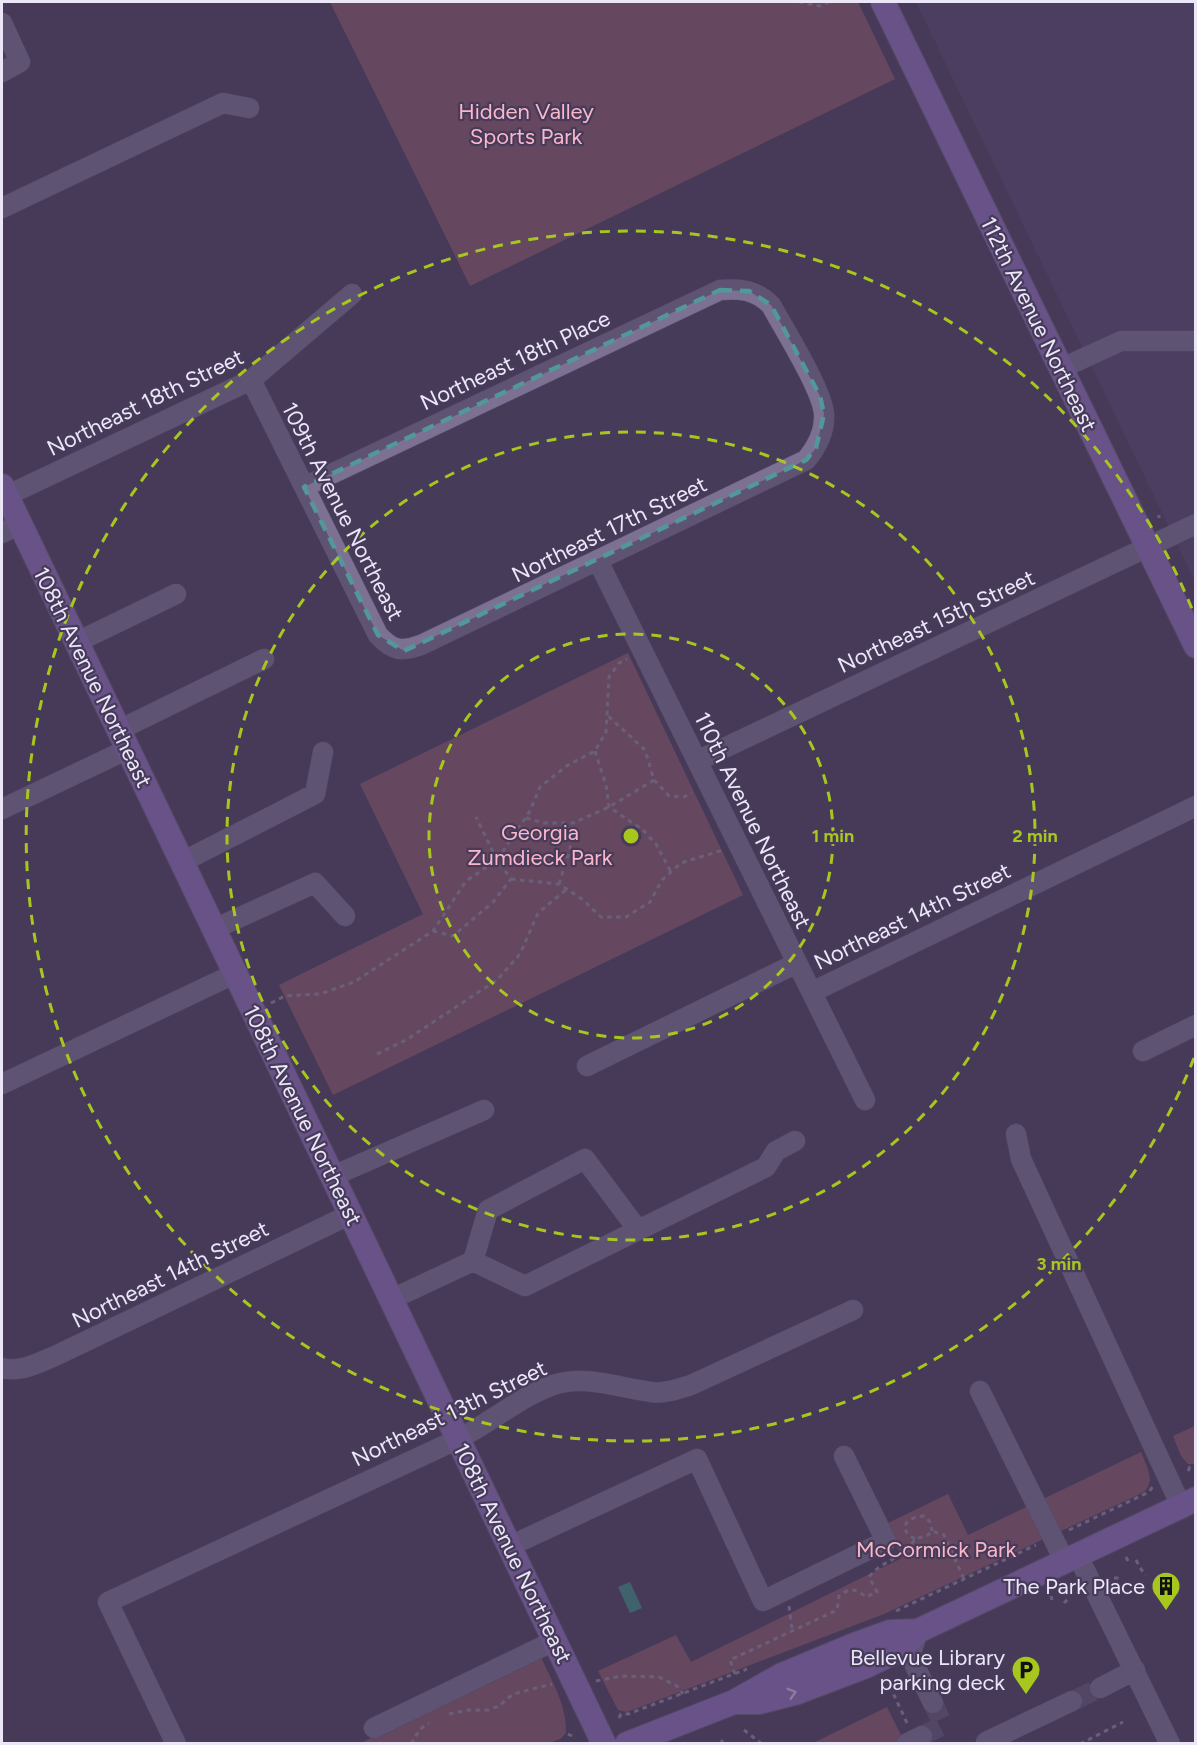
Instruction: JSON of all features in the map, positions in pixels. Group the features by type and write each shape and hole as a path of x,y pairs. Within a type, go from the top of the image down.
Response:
{"main road":[{"name":"112th Avenue Northeast","path":"883,2 1196,646"},
{"name":"108th Avenue Northeast","path":"4,491 11,529 76,642 124,739 234,974 604,1743"},
{"path":"627,1743 734,1702 760,1702 795,1693 866,1666 899,1650 918,1631 1188,1502"}],"street":[{"path":"2,23 20,62 2,72"},
{"path":"2,208 223,103 249,108"},
{"name":"Northeast 18th Place","path":"304,487 720,290 735,288 749,291"},
{"name":"Northeast 17th Street","path":"404,651 598,561 806,460 816,448 821,433 824,414 820,396 771,304 762,296 749,291"},
{"name":"Northeast 18th Street","path":"4,491 251,380 352,294"},
{"path":"1060,369 1121,341 1196,341"},
{"name":"109th Avenue Northeast","path":"251,380 378,635 387,645 404,651"},
{"name":"Northeast 15th Street","path":"698,761 1196,524"},
{"name":"110th Avenue Northeast","path":"598,561 865,1100"},
{"path":"76,642 176,594"},
{"path":"2,809 264,659"},
{"path":"182,862 315,794 323,752"},
{"name":"Northeast 14th Street","path":"812,992 1196,806"},
{"path":"214,930 315,883 345,916"},
{"path":"587,1066 798,963"},
{"path":"2,1084 234,974"},
{"path":"1143,1051 1196,1025"},
{"path":"333,1176 484,1110"},
{"path":"1016,1134 1021,1159 1188,1502"},
{"path":"473,1261 525,1286 766,1167 776,1151 795,1141"},
{"path":"392,1299 473,1261 488,1210 585,1159 638,1230"},
{"name":"Northeast 14th Street","path":"5,1369 32,1366 55,1356 351,1214"},
{"name":"Northeast 13th Street","path":"176,1743 108,1602 457,1439 535,1393 554,1385 575,1381 612,1384 653,1392 672,1391 691,1386 854,1310"},
{"path":"980,1391 1071,1559 1135,1670 1170,1743"},
{"path":"510,1546 697,1459 763,1600 885,1541 844,1456"},
{"path":"918,1631 911,1653 933,1703"},
{"path":"374,1728 554,1641"},
{"path":"1100,1688 1135,1670"},
{"path":"986,1742 1072,1701"}],"path":[{"path":"799,2 820,6 829,2"},
{"path":"264,1006 285,996 320,994 354,982 433,931 466,880 497,860 526,818 540,788 568,765 595,751 606,732 609,677 619,663 643,651"},
{"path":"607,715 645,750 654,780 669,796 684,797 709,785"},
{"path":"595,751 606,785 609,807 643,830 656,844 671,872"},
{"path":"526,818 544,823 573,823 609,807 654,780"},
{"path":"476,817 497,860 511,879 559,884 582,899 600,917 626,917 650,902 662,880 681,863 739,844"},
{"path":"559,884 570,849 573,823"},
{"path":"433,931 453,936 493,902 511,879"},
{"path":"377,1054 406,1040 497,980 520,954 538,913 567,889"},
{"path":"1188,1471 1190,1467 1196,1468"},
{"path":"1063,1533 1149,1492 1153,1485"},
{"path":"1104,1513 1107,1518"},
{"path":"915,1539 909,1536 905,1525 914,1516 925,1515 932,1531"},
{"path":"619,1718 621,1714 628,1714 735,1674 730,1660 837,1610 839,1596 845,1592 852,1589 866,1596 877,1592 870,1577 874,1570 908,1550 915,1539 928,1535 932,1531"},
{"path":"932,1531 944,1535 964,1579 1028,1549 1030,1554"},
{"path":"1126,1557 1129,1563"},
{"path":"1136,1560 1144,1576"},
{"path":"1114,1578 1119,1578"},
{"path":"1064,1604 1068,1599"},
{"path":"596,1681 622,1676 659,1677 677,1686 683,1694"},
{"path":"886,1678 912,1734"},
{"path":"442,1717 450,1713 488,1710 499,1706 513,1694 555,1683"},
{"path":"411,1743 420,1729 433,1720"},
{"path":"1080,1743 1123,1722"},
{"path":"744,1730 762,1743"},
{"path":"721,1743 723,1738"}],"highlighted area":[{"path":"720,290 749,291 771,305 820,396 824,414 816,448 806,460 404,651 378,635 304,487"}],"shaded area":[{"path":"916,2 1195,2 1195,581 1158,504"},
{"path":"630,1582 642,1608 630,1613 618,1587"}],"green space":[{"name":"Hidden Valley Sports Park","path":"330,2 858,2 895,79 470,286"},
{"name":"Georgia Zumdieck Park","path":"628,653 743,895 333,1095 279,985 423,914 360,784"},
{"path":"1195,1426 1195,1464 1188,1464 1181,1456 1173,1436"},
{"name":"McCormick Park","path":"1141,1452 1150,1478 1148,1488 1144,1492 884,1614 627,1712 618,1710 598,1671 676,1635 691,1662 902,1558 886,1524 948,1494 968,1535"},
{"path":"540,1655 558,1693 564,1713 566,1733 560,1739 550,1743 359,1744"},
{"path":"887,1707 905,1743 811,1744"}],"tunnel":[{"path":"1075,1700 1100,1688"},
{"path":"922,1736 943,1725 933,1703"}],"place":[{"name":"The Park Place","path":"1166,1612"},
{"name":"Bellevue Library parking deck","path":"1026,1696"}]}
